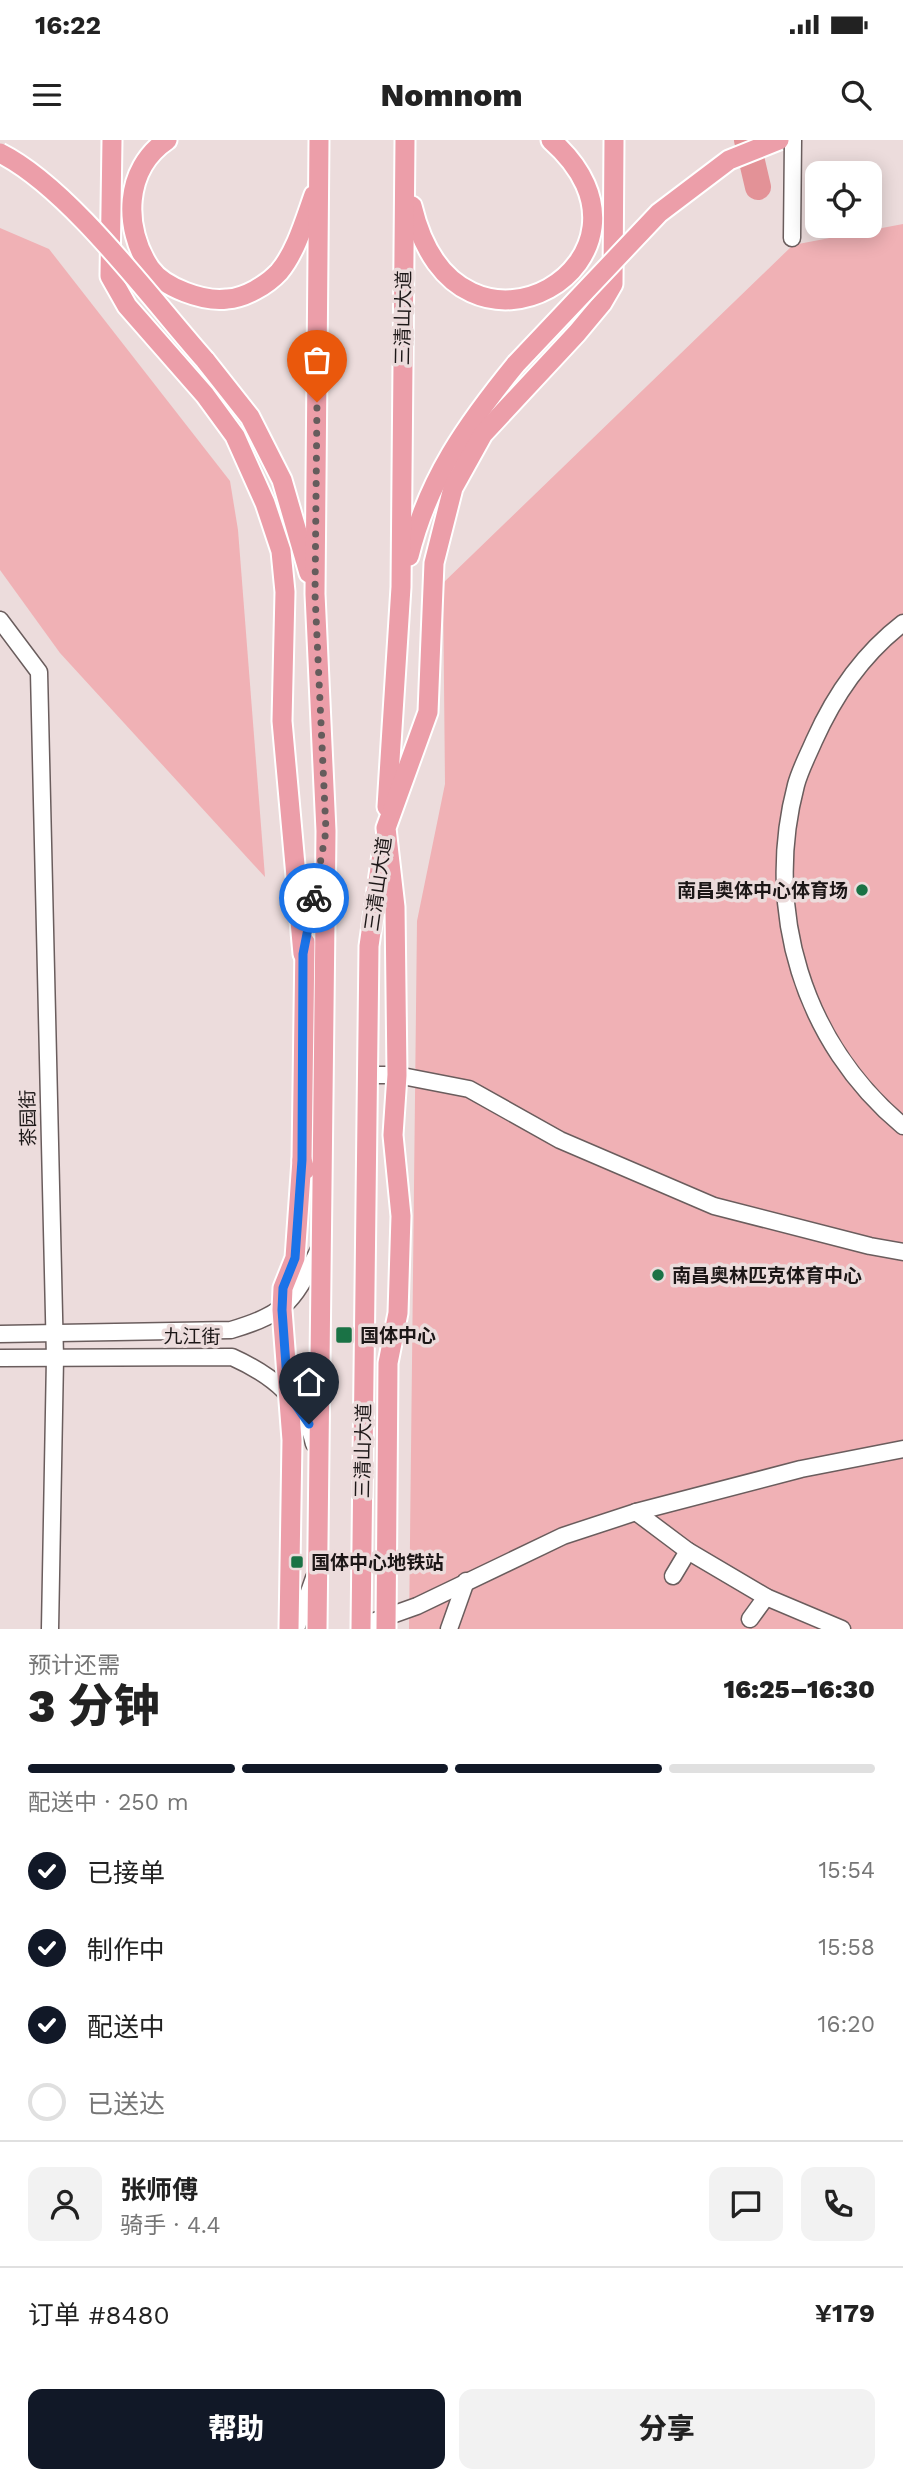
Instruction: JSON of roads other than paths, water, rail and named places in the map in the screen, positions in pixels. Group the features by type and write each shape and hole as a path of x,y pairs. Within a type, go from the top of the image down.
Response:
{"main road":[{"path":"112,140 110,276 127,306 205,395 235,436 265,503 281,551 285,592 282,721 303,954 302,1160 295,1258 283,1288 282,1310 292,1440 289,1629"},
{"path":"167,140 140,168 133,189 131,215 138,242 151,270 171,285 198,295 227,299 254,291 278,272 297,239 319,184"},
{"path":"317,1629 324,1240 326,831 315,594 319,140"},
{"name":"三清山大道","path":"361,1627 369,946 386,828 401,587 405,140"},
{"path":"405,175 418,233 446,275 460,288 478,295 503,302 525,299 552,289 572,270 588,247 593,225 593,203 584,179 570,157 551,140"},
{"path":"386,1623 388,1363 398,1313 401,1216 393,1135 397,1075 395,907 386,828 428,712 434,563 453,488 483,433 603,303 613,284 614,140"},
{"path":"401,587 415,532 431,488 471,419 516,364 659,213 729,160 779,140"},
{"path":"0,153 17,161 59,197 205,360 250,417 282,480 315,594"},
{"path":"303,954 326,831"},
{"path":"302,1160 324,1240"}],"street":[{"path":"792,238 793,140"},
{"name":"茶园街","path":"0,620 39,673 55,1358 50,1629"},
{"path":"903,623 881,639 829,706 796,784 783,867 792,951 822,1030 871,1099 903,1126"},
{"path":"368,1075 397,1075 470,1089 560,1140 714,1206 903,1252"},
{"name":"九江街","path":"0,1334 231,1330 261,1321 282,1310 302,1285 324,1240"},
{"name":"九江街","path":"0,1358 232,1357 265,1373 288,1394 309,1424 319,1470"},
{"path":"361,1627 386,1623 466,1581 563,1536 636,1512 801,1469 903,1449"},
{"path":"636,1512 688,1551 766,1597 842,1629"},
{"path":"673,1576 688,1551"},
{"path":"296,1629 318,1569"},
{"path":"449,1629 466,1581"},
{"path":"750,1619 766,1597"}],"waterway":[{"path":"747,140 758,187"}],"place":[{"name":"南昌奥体中心体育场","path":"862,890"},
{"name":"南昌奥林匹克体育中心","path":"658,1275"},
{"name":"国体中心","path":"344,1335"},
{"name":"国体中心地铁站","path":"297,1562"}]}
